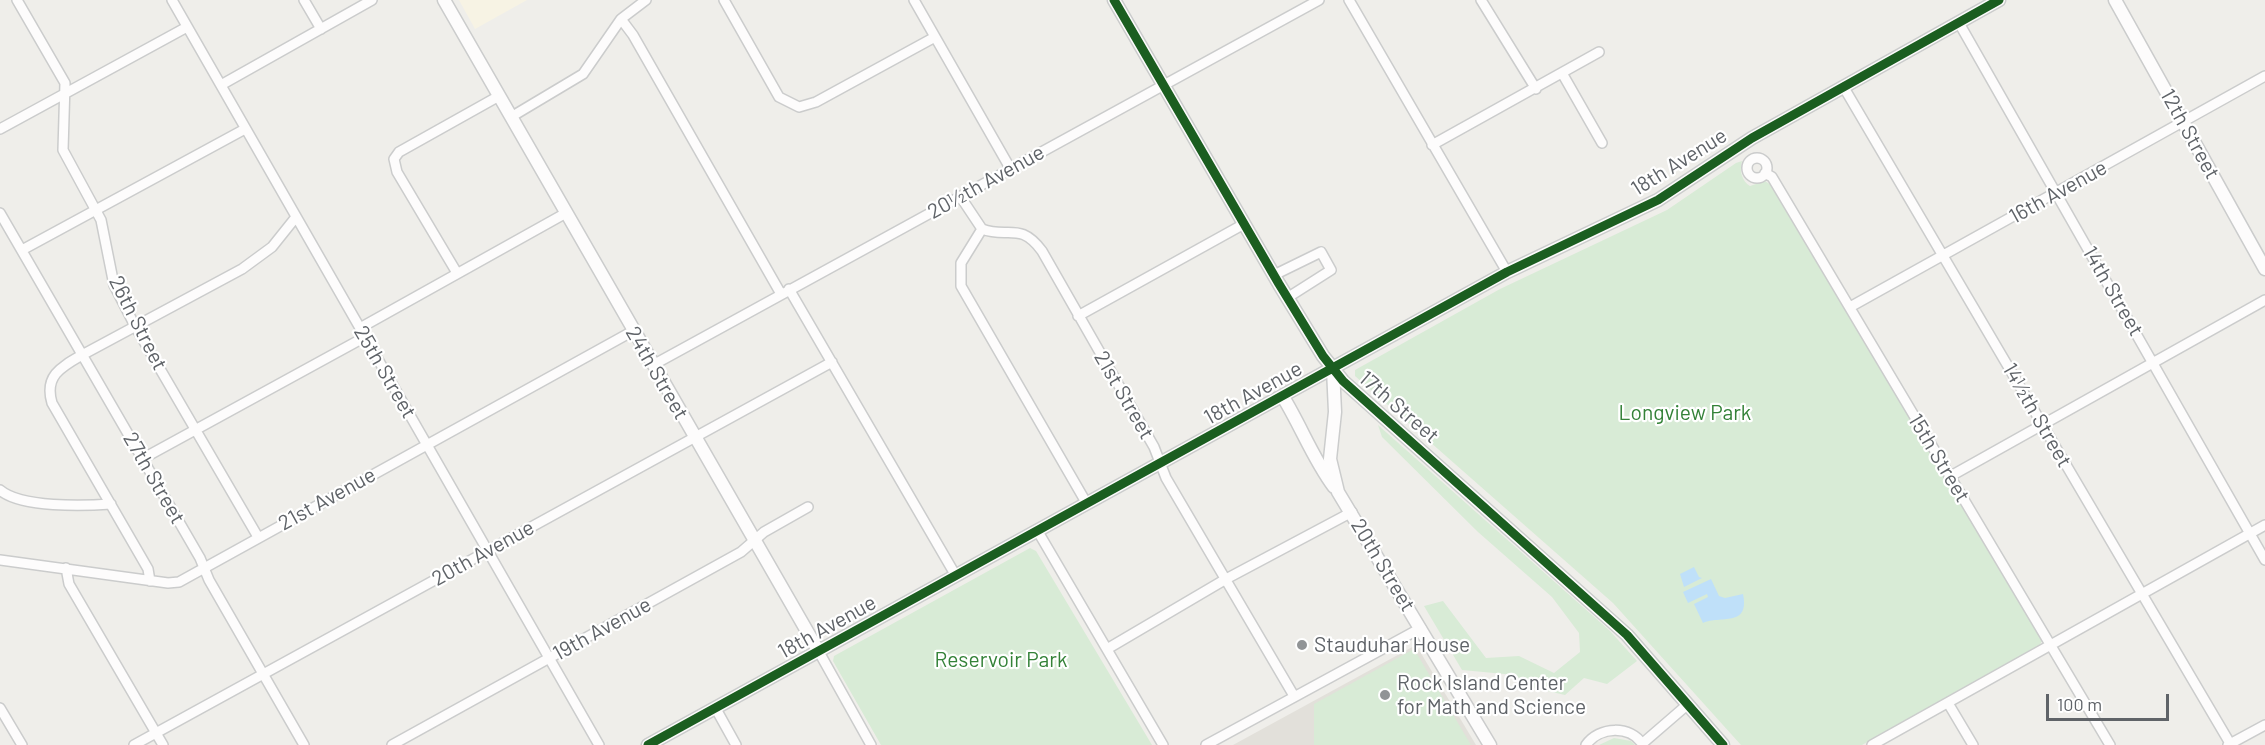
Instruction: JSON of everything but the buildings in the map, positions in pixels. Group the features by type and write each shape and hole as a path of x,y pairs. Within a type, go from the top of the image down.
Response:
{"street":[{"name":"26th Street","path":"17,0 62,77 65,93 63,150 97,210 114,285 135,326 258,537"},
{"name":"25th Street","path":"172,0 599,745"},
{"path":"304,0 321,29"},
{"path":"221,85 372,0"},
{"name":"24th Street","path":"444,0 871,745"},
{"path":"511,117 583,74 621,19 646,0"},
{"path":"724,0 779,97 792,105 807,106 816,102 935,37"},
{"path":"914,0 1010,168"},
{"name":"17th Street","path":"1114,0 1287,298 1343,381 1627,635 1723,745"},
{"name":"20½th Avenue","path":"653,365 1319,0"},
{"path":"1349,0 1507,272"},
{"path":"1481,0 1536,89"},
{"name":"12th Street","path":"2115,0 2265,269"},
{"name":"18th Avenue","path":"648,745 1037,530 1161,465 1507,272 1658,200 1752,138 1996,1"},
{"path":"621,19 633,35 785,292 832,362 956,576"},
{"name":"14th Street","path":"1959,23 2265,560"},
{"path":"0,129 187,27"},
{"path":"1432,145 1599,52"},
{"path":"1562,74 1602,143"},
{"name":"16th Avenue","path":"1850,307 2265,76"},
{"name":"14½th Street","path":"1843,86 2230,745"},
{"path":"457,273 393,162 399,152 499,96"},
{"path":"22,250 245,129"},
{"name":"15th Street","path":"1765,173 1772,177 2110,745"},
{"path":"960,196 982,230 961,263 961,286 1087,504"},
{"name":"27th Street","path":"0,213 304,745"},
{"path":"360,328 566,213"},
{"path":"150,581 148,569 52,403 50,382 62,366 242,269 272,247 296,217"},
{"path":"1078,316 1244,224"},
{"name":"21st Street","path":"982,230 1018,232 1030,238 1042,251 1154,447 1166,478 1294,696"},
{"path":"1274,275 1322,252 1330,270 1287,298"},
{"path":"1949,477 2265,300"},
{"name":"21st Avenue","path":"0,560 173,583 633,331"},
{"path":"142,459 365,337"},
{"name":"20th Avenue","path":"134,745 832,362"},
{"name":"20th Street","path":"1334,369 1335,412 1330,459 1338,492 1422,628 1490,745"},
{"path":"1283,397 1302,428 1322,472 1338,492"},
{"path":"0,490 8,496 30,501 82,507 111,504"},
{"name":"19th Avenue","path":"392,745 741,552 754,541 808,507"},
{"path":"1107,649 1226,579 1352,513"},
{"path":"1872,745 2265,525"},
{"path":"1037,530 1163,745"},
{"path":"66,568 69,584 163,745"},
{"path":"1206,745 1422,628"},
{"path":"1948,703 1972,745"},
{"path":"1586,745 1597,735 1611,730 1632,734 1643,744 1687,705"},
{"path":"0,708 22,745"},
{"path":"716,709 736,745"},
{"path":"2230,745 2265,725"}],"shaded area":[{"path":"459,0 527,0 475,29"},
{"name":"Rock Island Center for Math and Science","path":"1416,645 1476,745 1233,745"}],"green space":[{"name":"Longview Park","path":"1742,161 1742,175 1747,184 1750,186 1765,181 1771,185 2042,641 2038,648 1862,745 1741,745 1613,603 1355,376 1355,370 1500,289 1667,210"},
{"path":"1378,425 1610,631 1637,661 1607,684 1584,678 1565,695 1534,688 1515,675 1462,670 1424,606 1443,601 1486,658 1519,656 1554,673 1580,652 1579,633 1552,597 1478,532 1382,437"},
{"name":"Reservoir Park","path":"1030,548 1036,551 1152,745 881,745 833,661 834,656"},
{"name":"Rock Island Center for Math and Science","path":"1414,649 1471,745 1314,745 1314,704"},
{"path":"1614,738 1631,741 1635,745 1599,745"}],"water":[{"path":"1694,567 1699,577 1702,578 1684,587 1680,574"},
{"path":"1711,579 1719,596 1725,598 1743,594 1744,605 1738,616 1703,623 1694,604 1708,597 1707,594 1688,603 1683,592"}],"cycle path":[{"path":"1114,0 1279,284 1323,356 1343,381 1627,635 1723,745"},
{"path":"648,745 1507,272 1658,200 1752,138 1999,0"}],"place":[{"name":"Stauduhar House","path":"1302,645"},
{"name":"Rock Island Center for Math and Science","path":"1385,695"}]}
